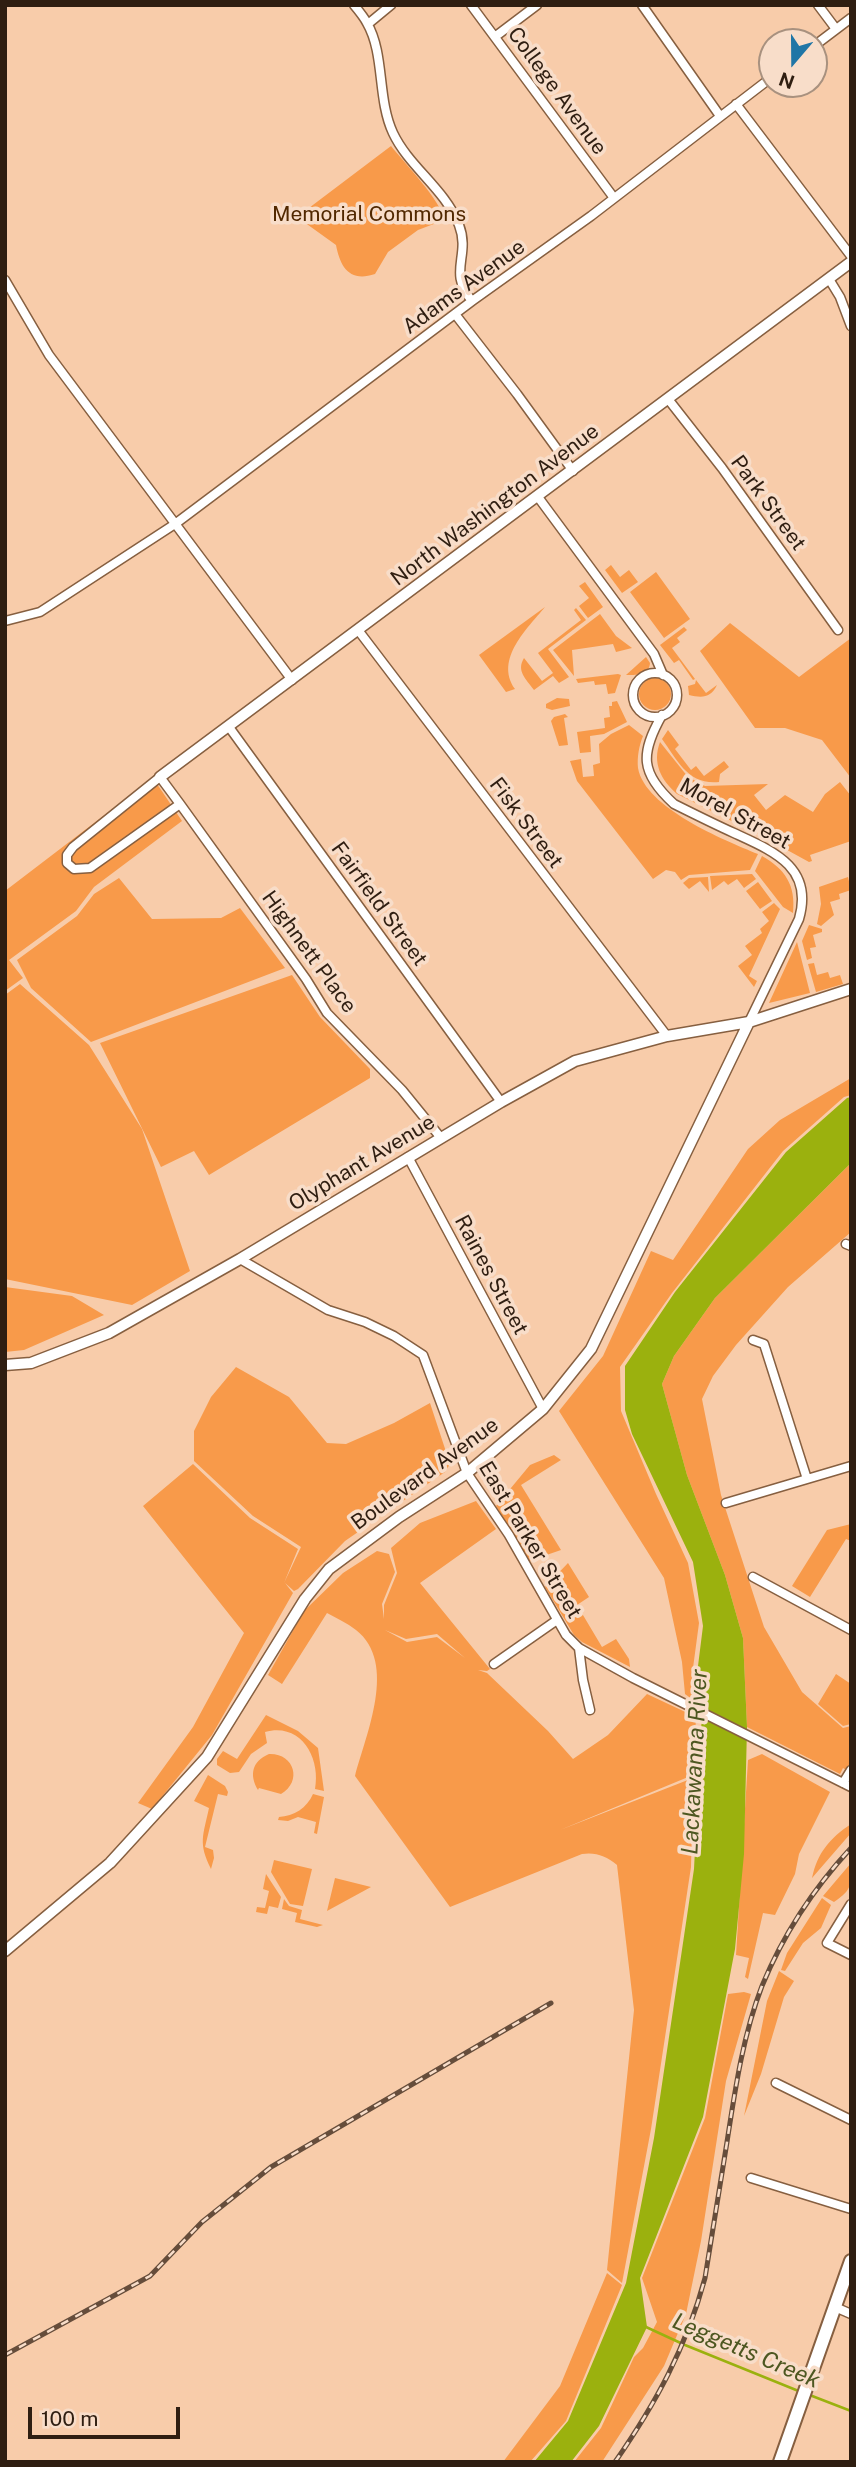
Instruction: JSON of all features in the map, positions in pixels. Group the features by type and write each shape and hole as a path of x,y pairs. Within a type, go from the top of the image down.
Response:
{"main road":[{"path":"780,2462 851,2261"}],"street":[{"path":"354,5 368,24 375,47 388,121 402,148 429,179 458,223 463,248 459,273 461,287 472,301"},
{"path":"368,24 391,5"},
{"name":"College Avenue","path":"471,5 614,198"},
{"path":"496,36 537,5"},
{"path":"642,5 720,116"},
{"path":"818,5 836,29"},
{"path":"828,35 851,18"},
{"name":"Adams Avenue","path":"5,621 40,612 175,524 614,198 758,88"},
{"path":"736,104 851,256"},
{"name":"North Washington Avenue","path":"160,777 851,262"},
{"path":"829,279 840,297 851,326"},
{"path":"5,280 49,355 292,680"},
{"path":"455,314 573,471"},
{"name":"Park Street","path":"668,399 729,478 838,630"},
{"name":"Morel Street","path":"538,497 654,654 663,675 674,684 677,697 671,710 663,715 650,736 645,758 651,778 674,804 780,856 795,874 803,895 799,919 749,1021"},
{"name":"Fisk Street","path":"358,631 667,1036"},
{"path":"663,675 657,673 643,676 634,687 633,694 637,708 643,713 650,716 663,715"},
{"name":"Fairfield Street","path":"229,727 501,1102"},
{"path":"160,777 73,847 67,855 67,863 74,869 90,868 180,804"},
{"name":"Highnett Place","path":"160,777 306,979 327,1013 402,1090 441,1138"},
{"path":"749,1021 851,989"},
{"name":"Olyphant Avenue","path":"5,1365 31,1363 110,1333 575,1061 667,1036 749,1021"},
{"name":"Boulevard Avenue","path":"5,1951 110,1863 155,1817 207,1757 305,1599 328,1569 399,1517 467,1473 543,1409 591,1349 749,1021"},
{"name":"Raines Street","path":"408,1157 543,1409"},
{"name":"East Parker Street","path":"240,1259 328,1310 365,1322 394,1336 423,1355 467,1473 509,1535 566,1636 579,1648 660,1692 847,1785"},
{"path":"753,1340 764,1344 807,1479"},
{"path":"726,1503 851,1466"},
{"path":"753,1577 851,1630"},
{"path":"494,1664 557,1620"},
{"path":"579,1648 590,1710"},
{"path":"847,1785 851,1770"},
{"path":"851,1904 827,1943 851,1955"},
{"path":"776,2083 851,2120"},
{"path":"751,2178 851,2209"},
{"path":"835,2307 851,2314"}],"green space":[{"name":"Memorial Commons","path":"391,146 429,192 443,218 418,230 388,252 375,274 358,276 343,266 336,245 297,217"},
{"path":"611,565 620,577 629,570 638,582 622,593 605,570"},
{"path":"656,572 690,619 664,638 630,592"},
{"path":"585,582 603,607 588,618 579,606 589,598 579,586"},
{"path":"545,607 522,634 511,655 508,666 515,689 506,692 479,655"},
{"path":"576,608 586,620 548,649 569,677 559,683 553,676 534,690 522,671 524,658 542,681 553,673 538,653 581,620 574,610"},
{"path":"600,614 616,636 632,648 616,652 613,644 572,650 574,676 553,650"},
{"path":"730,623 799,677 851,638 851,778 822,740 785,728 755,728 700,651"},
{"path":"684,627 687,630 677,638 680,642 672,648 695,679 693,680 679,660 674,663 660,645"},
{"path":"646,657 650,663 647,670 641,674 626,675"},
{"path":"621,675 615,693 608,694 606,684 595,685 594,681 578,683 576,679"},
{"path":"655,678 666,683 671,694 666,705 655,710 644,705 639,694 644,683"},
{"path":"696,680 706,693 717,685 706,696 689,695 688,686 695,684"},
{"path":"557,698 569,699 570,706 552,710 546,708 546,704"},
{"path":"617,701 627,722 604,734 590,736 591,752 580,753 577,732 605,728 604,718 610,717 609,706"},
{"path":"565,714 568,717 564,718 568,745 559,746 551,721 554,717"},
{"path":"629,725 643,736 638,768 644,783 670,809 688,821 758,854 750,870 689,875 681,880 675,872 666,870 653,879 577,781 570,761 581,759 583,777 594,776 593,765 600,763 599,744"},
{"path":"668,730 679,745 675,749 691,770 696,766 704,776 724,761 729,767 720,774 719,782 699,780 685,770 662,739"},
{"path":"660,742 688,777 705,786 768,784 754,795 766,810 785,795 813,812 825,794 840,782 851,796 851,841 810,855 812,861 809,862 677,794 666,783 660,771 657,757"},
{"path":"153,778 182,821 94,887 76,911 9,960 23,978 5,991 5,891"},
{"path":"762,856 783,872 791,886 793,913 783,907 755,871"},
{"path":"752,874 756,879 744,888 737,879 728,885 724,881 712,890 710,876"},
{"path":"708,877 709,892 700,881 689,889 683,883 689,878"},
{"path":"848,877 851,890 839,894 840,899 830,902 834,915 821,926 817,924 821,904 819,887"},
{"path":"119,878 152,919 221,918 240,908 285,968 91,1042 31,988 17,960 77,916 94,894"},
{"path":"758,882 772,901 760,909 746,891"},
{"path":"774,903 780,909 749,976 757,981 754,987 738,966 752,955 745,946 762,933 760,929 769,921 762,912"},
{"path":"809,925 822,929 822,932 813,935 816,947 810,948 812,958 807,960 802,941"},
{"path":"797,942 810,993 769,1003"},
{"path":"814,963 817,975 828,972 830,978 840,975 843,984 816,992 808,964"},
{"path":"292,975 320,1017 370,1069 370,1078 209,1175 194,1151 161,1167 100,1043"},
{"path":"20,984 89,1045 142,1129 190,1271 132,1305 5,1279 5,995"},
{"path":"851,1078 851,1095 844,1097 783,1151 672,1293 620,1367 621,1411 688,1563 699,1623 693,1668 700,1705 685,1694 682,1662 664,1578 559,1411 603,1356 651,1251 673,1260 748,1149 780,1120"},
{"path":"851,1163 851,1232 788,1287 736,1345 713,1376 702,1399 721,1495 764,1627 802,1692 843,1728 851,1726 851,1773 843,1768 840,1774 747,1727 743,1638 725,1575 687,1475 662,1384 674,1356 715,1298"},
{"path":"5,1287 72,1296 104,1315 24,1350 5,1352"},
{"path":"236,1367 289,1397 327,1443 346,1444 394,1423 430,1403 450,1464 445,1472 345,1541 298,1589 294,1591 285,1583 293,1593 212,1735 152,1809 138,1803 193,1727 244,1633 143,1506 193,1464 250,1518 298,1549 284,1583 301,1547 253,1516 194,1461 194,1431 211,1397"},
{"path":"554,1455 561,1460 521,1485 561,1550 529,1561 496,1506 530,1465"},
{"path":"476,1501 496,1529 420,1583 490,1669 478,1670 487,1673 548,1731 573,1759 608,1735 647,1694 696,1717 693,1775 560,1830 693,1778 691,1867 651,2129 622,2283 607,2270 634,2010 617,1865 601,1855 582,1854 450,1907 355,1776 371,1720 377,1680 375,1661 368,1644 356,1630 327,1613 282,1684 268,1675 304,1611 343,1573 377,1551 389,1554 395,1572 382,1604 384,1619 384,1605 397,1573 391,1548 420,1523","holes":["385,1630 406,1639 437,1634 465,1658 437,1637 407,1642"]},
{"path":"851,1524 851,1541 846,1539 810,1597 792,1586 827,1530"},
{"path":"568,1563 589,1597 577,1605 602,1647 616,1639 629,1659 630,1667 582,1642 574,1635 545,1587"},
{"path":"836,1674 851,1684 851,1724 843,1726 818,1704"},
{"path":"266,1715 298,1731 318,1748 324,1791 315,1789 315,1766 306,1745 289,1732 265,1732 267,1743 251,1754 239,1772 230,1773 217,1765 217,1759 223,1751 237,1759"},
{"path":"269,1754 285,1758 293,1769 292,1782 281,1794 259,1788 258,1790 254,1779 254,1769 259,1760"},
{"path":"762,1754 830,1792 799,1854 795,1874 775,1915 763,1913 748,1979 745,1977 749,1958 736,1955 748,1760"},
{"path":"208,1775 225,1786 228,1792 227,1796 218,1794 205,1847 213,1850 211,1869 203,1846 209,1808 194,1801"},
{"path":"313,1794 324,1797 317,1834 314,1833 316,1822 298,1817 288,1821 278,1820 279,1817 299,1810"},
{"path":"851,1824 851,1833 812,1878 817,1861 826,1847"},
{"path":"274,1860 312,1869 303,1906 290,1904 271,1872"},
{"path":"851,1863 851,1882 845,1894 834,1902 823,1896"},
{"path":"266,1874 281,1897 278,1908 269,1906 267,1914 256,1912 257,1907 265,1908 269,1891 263,1889"},
{"path":"335,1878 371,1887 327,1911"},
{"path":"822,1898 831,1905 821,1928 803,1943 785,1971 781,1970 787,1953"},
{"path":"284,1899 289,1906 302,1910 300,1919 323,1925 317,1927 295,1922 297,1913 282,1909"},
{"path":"779,1971 794,1981 784,1997 761,2074 744,2116 767,2001"},
{"path":"728,1994 751,1994 726,2081 701,2241 686,2314 664,2366 602,2462 574,2462 601,2428 634,2357 643,2348 657,2322 642,2278 705,2118"},
{"path":"607,2273 622,2285 566,2421 530,2462 503,2462 560,2386"}],"shaded area":[{"path":"851,1097 851,1163 715,1298 674,1356 662,1384 687,1475 725,1575 743,1638 747,1727 744,1854 735,1949 703,2117 640,2278 647,2327 599,2426 571,2462 534,2462 568,2421 626,2283 654,2138 694,1869 702,1713 698,1666 703,1626 693,1562 632,1434 625,1410 625,1366 675,1292 786,1152"}],"waterway":[{"name":"Leggetts Creek","path":"646,2327 801,2392"},
{"name":"Leggetts Creek","path":"807,2394 851,2411"}],"railway":[{"path":"615,2462 644,2418 668,2374 697,2304 705,2278 740,2063 762,1986 800,1913 851,1848"},
{"path":"5,2355 150,2276 202,2222 271,2167 551,2003"}],"water label":[{"name":"Lackawanna River","path":"695,1762"}]}
